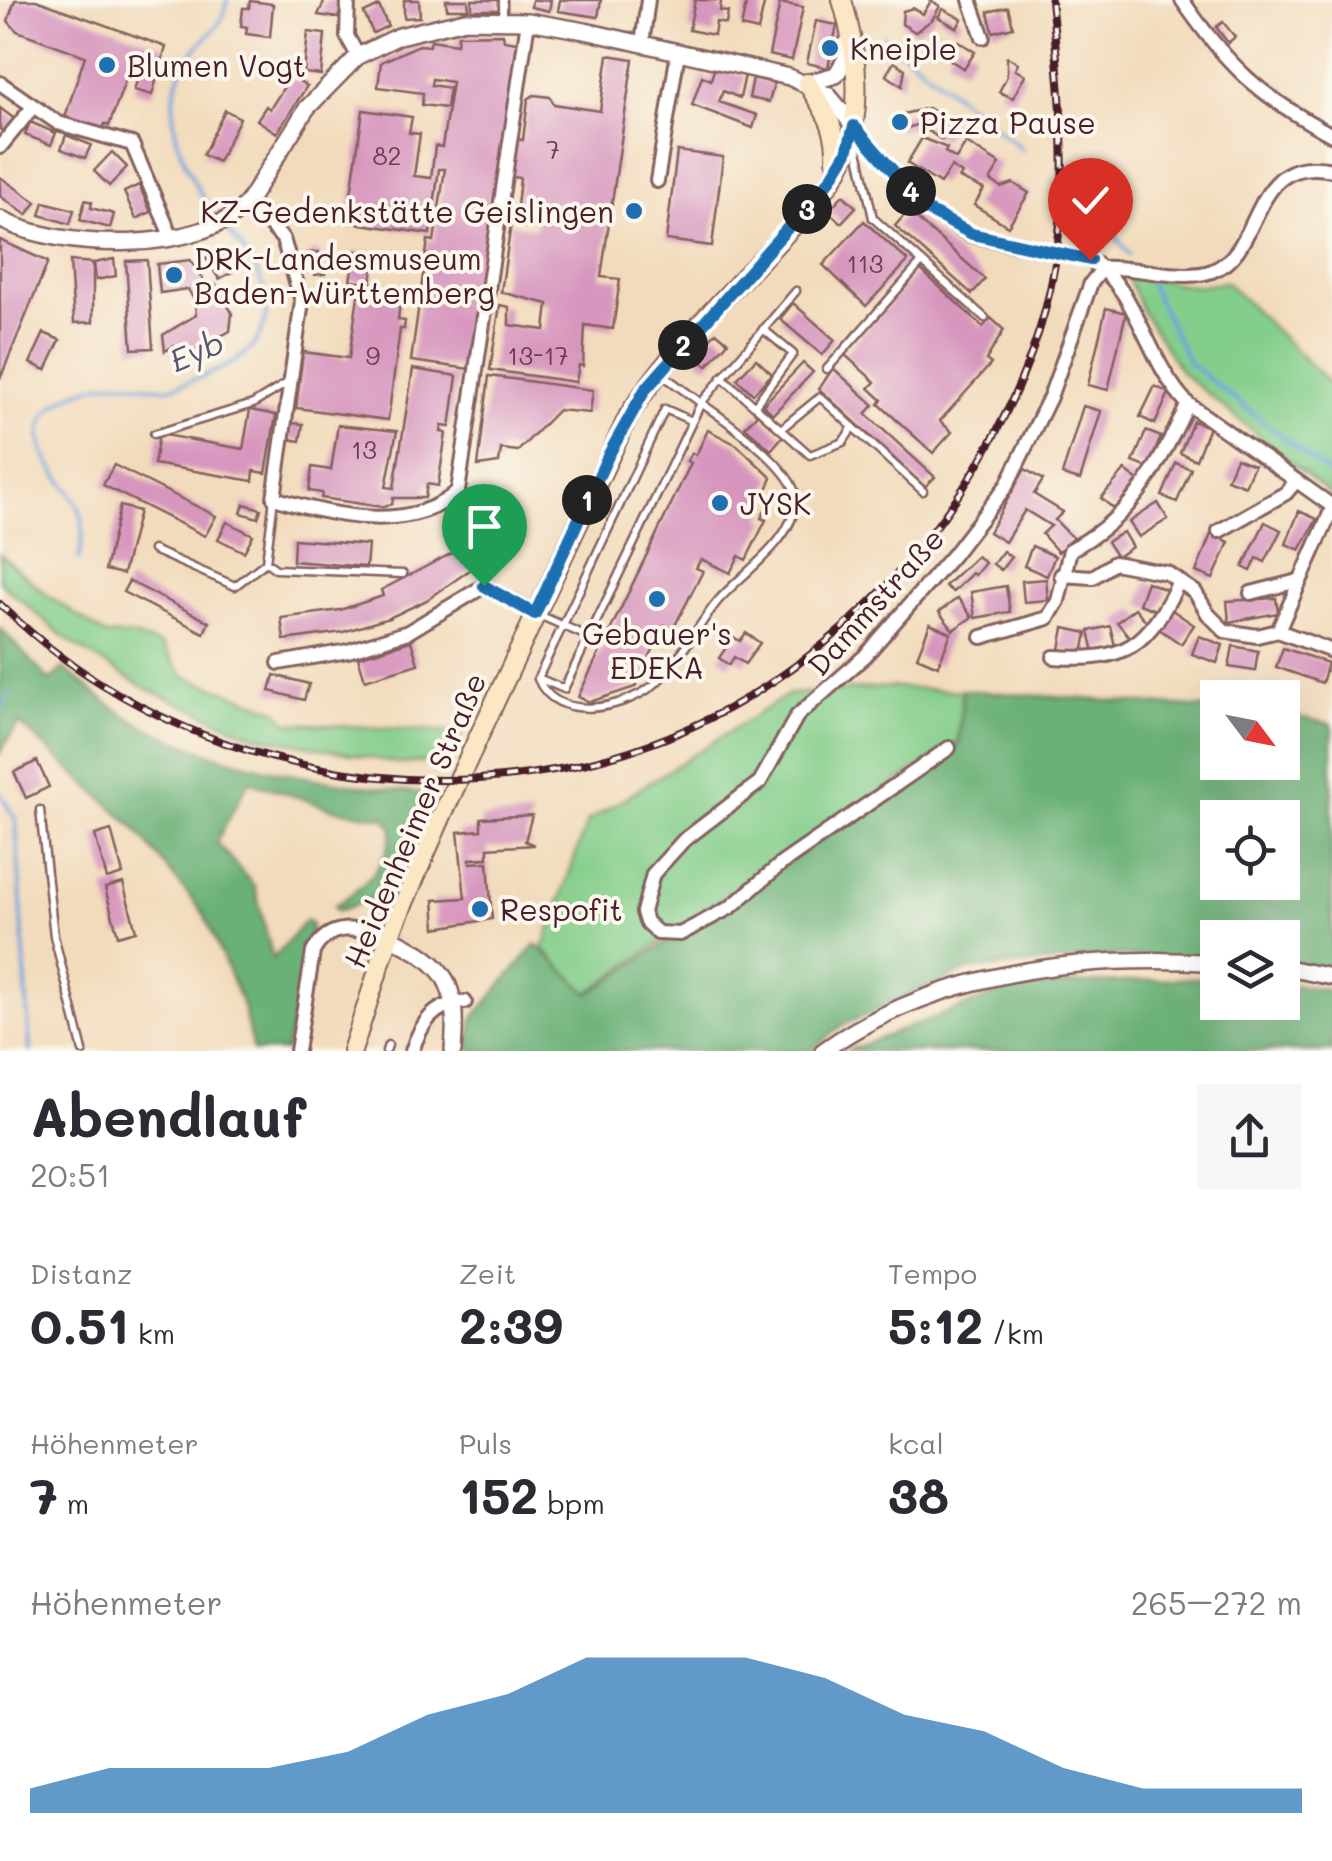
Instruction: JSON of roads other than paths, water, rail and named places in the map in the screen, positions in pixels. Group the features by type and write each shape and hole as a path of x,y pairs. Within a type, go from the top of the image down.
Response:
{"main road":[{"path":"842,0 858,88 854,126"},
{"path":"807,83 829,114 838,138 833,172"},
{"name":"Heidenheimer Straße","path":"352,1051 389,937 609,454 659,372 833,172 847,152 854,126"}],"street":[{"path":"348,0 347,36 358,56"},
{"path":"642,44 648,0"},
{"path":"970,0 983,36"},
{"path":"1183,1 1246,80 1273,104 1332,134"},
{"path":"0,220 29,234 68,243 207,232 242,209 307,108 358,56 429,26 502,19 528,22 807,83 828,95 927,210 972,234 1090,260 1103,268 1132,305 1143,338 1172,387 1188,404 1332,508 1278,631"},
{"path":"242,209 283,239 302,302 274,498 362,518 421,511 458,490 528,22"},
{"path":"807,83 836,75 847,57 848,26"},
{"path":"657,181 678,52"},
{"path":"0,83 58,123 132,144 171,236"},
{"path":"0,146 34,107"},
{"path":"1103,268 1137,266 1183,276 1211,272 1235,258 1251,218 1280,177 1317,166 1332,170"},
{"name":"Dammstraße","path":"950,748 781,864 730,907 680,934 658,933 646,922 647,894 653,874 760,782 796,716 864,656 954,556 1006,485 1050,397 1091,283 1103,268"},
{"path":"982,638 1048,618 1058,601 1061,575 1070,550 1094,538 1148,484 1188,404"},
{"path":"1219,531 1286,494 1296,481"},
{"path":"1061,575 1093,577 1114,563 1167,573 1195,592 1208,614 1226,631 1257,636 1278,631 1332,651"},
{"path":"1054,657 1094,660 1122,653 1145,638 1179,581"},
{"path":"1251,593 1298,581"},
{"path":"279,663 348,651 408,632 484,586 535,614"},
{"path":"296,1051 313,952 321,938 335,929 349,928 389,937 433,960 460,1002 453,1051"},
{"path":"823,1051 906,1005 1001,976 1115,962 1200,962"},
{"path":"1300,971 1332,978"},
{"path":"412,1051 426,1019 460,1002"}],"lane":[{"path":"502,19 504,0"},
{"path":"854,126 873,218 985,318"},
{"path":"827,369 922,262"},
{"path":"538,678 564,688 701,403 796,290"},
{"path":"755,405 793,354 763,329"},
{"path":"659,372 762,451 794,488 796,500 781,532 757,564 720,598 651,687 584,708 562,706 546,696 538,678 666,409 692,421"},
{"path":"722,377 810,455 843,442 854,427"},
{"path":"154,434 253,404 291,380"},
{"path":"782,428 820,397 924,491"},
{"path":"152,550 235,586 266,562 274,498"},
{"path":"266,562 276,569 403,574"},
{"path":"535,614 588,636"},
{"path":"40,810 54,936 83,1051"}],"waterway":[{"name":"Eyb","path":"215,218 183,157 173,114 181,71 219,23 227,0"},
{"path":"884,36 1022,149"},
{"path":"1098,214 1129,254"},
{"name":"Eyb","path":"79,559 82,519 72,495 48,461 40,437 42,424 55,405 81,391 119,382 159,388 176,386 236,360 254,344 264,326 262,286 253,266 222,225"},
{"path":"1147,278 1189,363 1332,476"},
{"name":"Eyb","path":"0,710 9,693"},
{"name":"Eyb","path":"0,793 16,820 30,1051"}],"railway":[{"path":"0,604 67,660 141,706 221,741 305,766 392,778 479,779 566,768 650,744 717,715 779,677 838,632 891,581 938,524 979,463 1013,398 1039,331 1057,249 1063,166 1051,0"}],"place":[{"name":"Kneiple","path":"830,48"},
{"name":"Blumen Vogt","path":"107,65"},
{"name":"Pizza Pause","path":"900,122"},
{"name":"KZ-Gedenkstätte Geislingen","path":"634,211"},
{"name":"DRK-Landesmuseum Baden-Württemberg","path":"174,275"},
{"name":"JYSK","path":"720,503"},
{"name":"Gebauer's EDEKA","path":"657,599"},
{"name":"Respofit","path":"480,909"}]}
